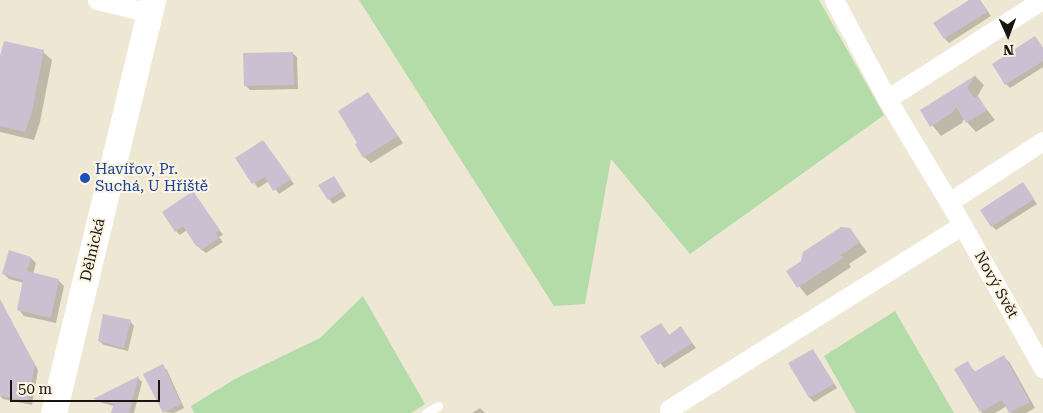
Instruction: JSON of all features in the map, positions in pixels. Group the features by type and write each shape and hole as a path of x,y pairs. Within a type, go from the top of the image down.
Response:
{"street":[{"path":"97,0 151,6"},
{"name":"Nový Svět","path":"834,0 887,99 949,202 1043,368"},
{"path":"887,99 1042,0"},
{"name":"Dělnická","path":"54,413 151,6"},
{"path":"949,202 1043,141"},
{"path":"669,409 962,225"}],"lane":[{"path":"426,413 438,406"}],"green space":[{"path":"359,0 819,0 884,115 690,254 611,159 585,304 554,306"},
{"path":"363,296 425,404 411,413 194,413 191,406 235,379 320,338"},
{"path":"895,311 954,413 856,413 824,356"}],"building":[{"path":"969,0 980,0 987,12 944,39 933,23"},
{"path":"1035,36 1043,48 1043,61 1005,85 992,64"},
{"path":"4,41 44,50 32,112 25,132 0,126 0,56"},
{"path":"293,52 294,85 244,86 243,53"},
{"path":"976,75 967,88 974,98 978,96 987,110 966,123 956,107 952,113 930,127 920,110"},
{"path":"368,92 398,136 363,158 355,144 357,143 338,111"},
{"path":"263,140 291,179 273,191 265,177 252,184 235,158"},
{"path":"334,176 343,191 328,200 318,185"},
{"path":"1023,182 1034,199 991,227 980,210"},
{"path":"193,191 220,230 216,233 219,238 201,250 198,245 196,246 183,226 175,232 162,212"},
{"path":"841,227 850,228 860,242 841,255 843,258 797,288 786,271 801,261 803,252"},
{"path":"9,250 31,257 27,271 59,279 51,318 17,310 23,280 2,274"},
{"path":"0,299 35,365 28,401 0,396"},
{"path":"103,314 131,320 124,348 98,341"},
{"path":"661,323 669,335 681,326 692,343 658,365 640,336"},
{"path":"813,349 834,384 809,398 788,363"},
{"path":"1004,355 1030,402 1009,413 1002,400 980,412 954,369 968,361 974,372"},
{"path":"163,364 181,404 163,413 143,374"},
{"path":"139,376 129,413 111,413 114,404 93,399"}],"place":[{"name":"Havířov, Pr. Suchá, U Hřiště","path":"85,178"}]}
